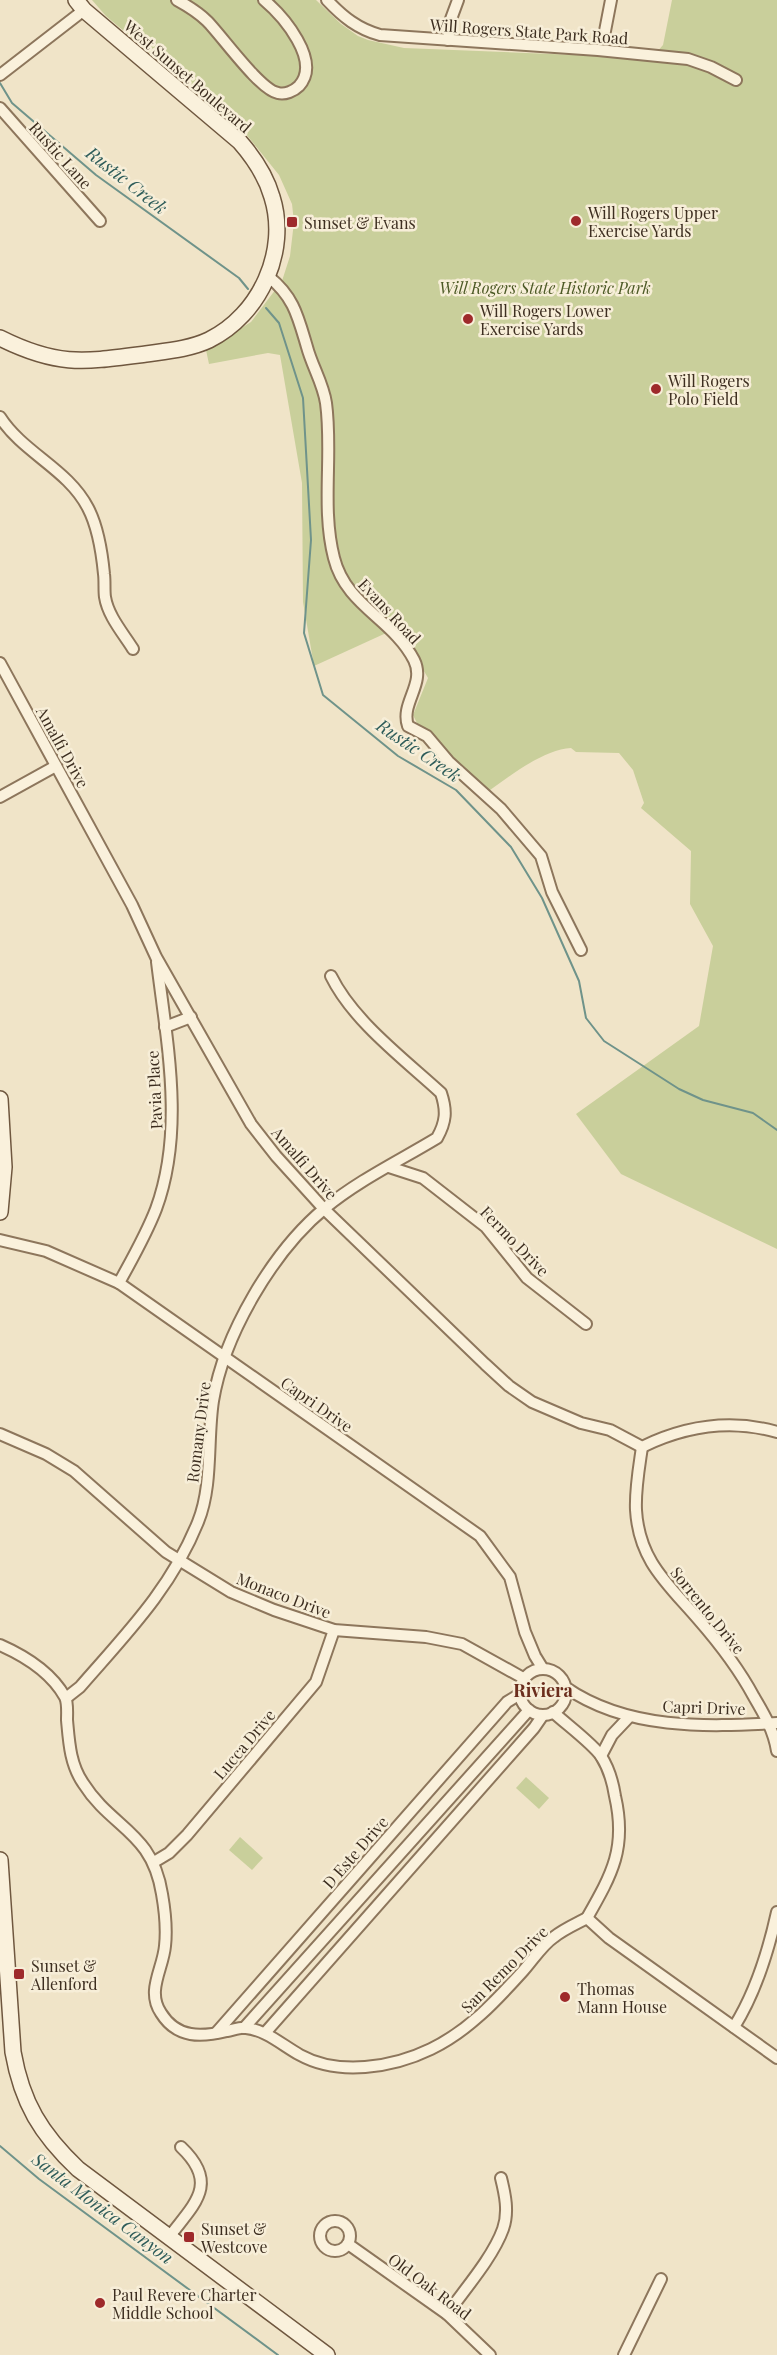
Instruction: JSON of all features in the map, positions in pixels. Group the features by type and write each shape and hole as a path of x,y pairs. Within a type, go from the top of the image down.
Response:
{"main road":[{"name":"West Sunset Boulevard","path":"0,338 34,354 70,361 101,360 184,348 209,340 231,325 250,306 269,277 276,243 275,211 267,184 250,154 240,142 80,5"},
{"path":"0,1099 4,1167 0,1212"},
{"path":"0,1860 14,2052 19,2081 30,2110 50,2140 78,2169 327,2355"}],"street":[{"path":"177,0 206,20 264,86 279,94 289,93 299,85 306,73 306,61 292,30 273,7 264,0"},
{"path":"448,40 451,19 458,0"},
{"path":"605,32 611,0"},
{"name":"Will Rogers State Park Road","path":"333,2 364,31 392,38 597,50 688,59 711,67 736,80"},
{"path":"1,75 80,5"},
{"name":"Rustic Lane","path":"0,108 100,221"},
{"name":"Evans Road","path":"269,277 290,297 297,312 309,356 326,400 329,431 329,528 333,555 340,578 397,638 415,663 419,675 406,718 408,726 427,736 448,762 501,809 541,856 552,892 581,950"},
{"path":"0,417 22,443 75,487 90,509 99,543 105,576 105,597 110,614 133,649"},
{"name":"Amalfi Drive","path":"0,663 132,905 156,957 252,1124 276,1156 324,1209 405,1289 519,1394 553,1412 610,1430 642,1447"},
{"path":"0,797 56,766"},
{"name":"Pavia Place","path":"119,1283 156,1210 171,1149 173,1121 156,957"},
{"name":"Romany Drive","path":"66,1698 80,1687 153,1603 180,1562 199,1520 206,1485 214,1400 225,1357 257,1287 292,1241 324,1209 362,1181 437,1138 446,1118 441,1093 364,1021 340,994 331,976"},
{"path":"165,1027 191,1017"},
{"name":"Fermo Drive","path":"389,1167 423,1178 486,1227 527,1278 586,1324"},
{"name":"Capri Drive","path":"0,1240 46,1251 119,1283 480,1536 510,1577 525,1632 543,1669"},
{"path":"642,1447 689,1428 734,1425 777,1432"},
{"name":"Monaco Drive","path":"0,1434 46,1454 74,1471 165,1552 231,1592 274,1610 334,1630 426,1637 462,1644 525,1679"},
{"name":"Sorrento Drive","path":"642,1447 637,1478 636,1511 640,1534 648,1554 671,1591 718,1642 747,1684 773,1724 777,1751"},
{"name":"Lucca Drive","path":"154,1862 187,1835 316,1682 334,1630"},
{"path":"0,1645 37,1666 66,1698"},
{"path":"265,2033 534,1728 548,1714 564,1702 565,1687 557,1674 543,1669 536,1670 525,1679 520,1694 529,1710 548,1714 601,1756 614,1788 620,1818 619,1848 608,1880 587,1918 609,1938 777,2058"},
{"name":"Capri Drive","path":"565,1687 579,1696 629,1717 678,1725 773,1724"},
{"name":"D Este Drive","path":"216,2034 507,1702 520,1694"},
{"name":"San Remo Drive","path":"66,1698 70,1755 81,1781 97,1803 143,1844 154,1862 162,1892 166,1923 165,1948 154,1986 155,1999 161,2013 172,2026 180,2031 195,2036 244,2028 265,2033 300,2056 320,2065 359,2068 401,2061 430,2050 464,2030 490,2008 553,1937 587,1918"},
{"name":"D Este Drive","path":"244,2028 529,1710"},
{"path":"601,1756 612,1735 629,1717"},
{"path":"734,2027 749,2003 777,1912"},
{"path":"169,2237 201,2190 200,2170 182,2147"},
{"path":"447,2313 483,2264 504,2228 506,2200 501,2178"},
{"name":"Old Oak Road","path":"348,2244 447,2313 490,2355"},
{"path":"624,2355 661,2279"}],"green space":[{"name":"Will Rogers State Historic Park","path":"92,0 316,0 341,24 358,36 404,48 626,57 656,53 663,45 672,0 777,0 777,1249 621,1174 576,1114 699,1026 713,946 690,904 691,851 641,808 644,803 633,770 619,753 576,752 571,748 537,759 483,795 438,739 418,725 413,715 428,678 400,635 384,634 314,666 303,602 302,483 280,355 268,353 209,364 206,350 251,322 282,281 290,256 294,222 292,204 279,175 246,134 106,16"},
{"path":"526,1777 549,1798 539,1809 516,1788"},
{"path":"240,1837 263,1858 252,1870 229,1850"}],"waterway":[{"name":"Rustic Creek","path":"0,83 12,103 96,175 239,278 248,289"},
{"name":"Rustic Creek","path":"266,308 279,323 303,398 311,540 304,633 323,695 398,756 456,790 511,847 542,898 579,981 586,1018 604,1041 679,1089 703,1100 753,1113 777,1130"},
{"name":"Santa Monica Canyon","path":"0,2146 39,2179 278,2355"}],"place":[{"name":"Will Rogers Upper Exercise Yards","path":"576,221"},
{"name":"Sunset & Evans","path":"292,222"},
{"name":"Will Rogers Lower Exercise Yards","path":"468,319"},
{"name":"Will Rogers Polo Field","path":"656,389"},
{"name":"Sunset & Allenford","path":"19,1974"},
{"name":"Thomas Mann House","path":"565,1997"},
{"name":"Sunset & Westcove","path":"189,2237"},
{"name":"Paul Revere Charter Middle School","path":"100,2303"}],"district":[{"name":"Riviera","path":"543,1690"}]}
